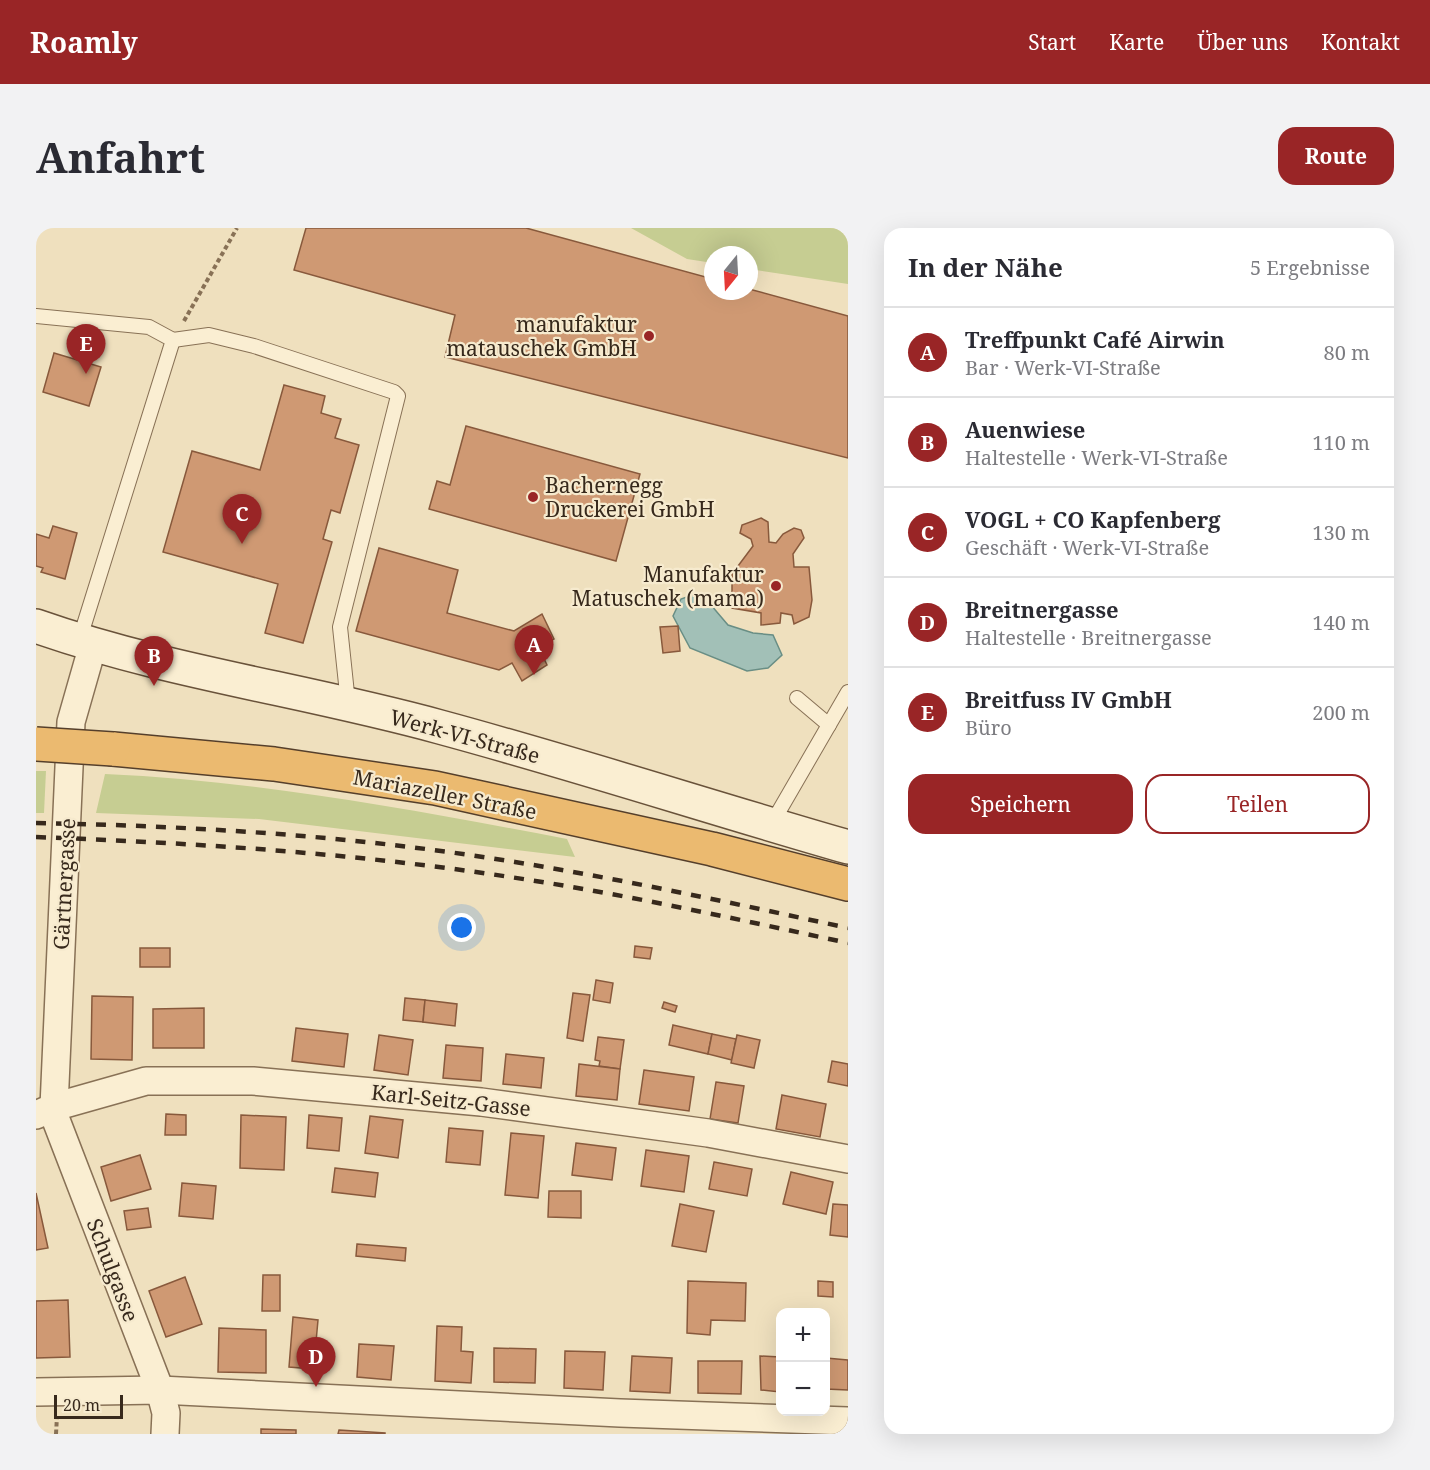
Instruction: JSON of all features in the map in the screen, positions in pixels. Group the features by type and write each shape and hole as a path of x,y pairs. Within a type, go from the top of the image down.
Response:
{"highway":[{"name":"Mariazeller Straße","path":"36,744 274,764 435,788 712,849 848,884"}],"main road":[{"name":"Werk-VI-Straße","path":"36,626 86,643 439,726 848,847"}],"street":[{"name":"Gärtnergasse","path":"45,1111 71,722 86,643"},
{"name":"Karl-Seitz-Gasse","path":"45,1111 146,1082 253,1081 481,1102 708,1133 848,1159"},
{"name":"Schulgasse","path":"45,1111 56,1120 160,1390 166,1413 165,1434"},
{"path":"36,1392 160,1390 620,1413 848,1421"}],"lane":[{"path":"36,316 149,327 173,340 209,335 254,346 394,392 398,396 340,627 348,705"},
{"path":"86,643 173,340"},
{"path":"771,825 848,692"},
{"path":"797,698 829,725"}],"path":[{"path":"173,340 237,228"}],"green space":[{"path":"631,228 848,228 848,284 758,270 758,246 704,246 704,262 687,259"},
{"path":"36,771 46,771 44,813 36,813"},
{"path":"105,774 279,790 452,818 567,839 575,857 259,819 96,813"}],"water":[{"path":"695,594 711,605 728,625 753,633 773,635 782,655 768,668 747,671 690,648 673,616 681,599"}],"building":[{"name":"manufaktur matauschek GmbH","path":"306,228 526,228 704,277 704,300 758,300 758,291 848,316 848,458 445,357 455,315 294,270"},
{"path":"54,353 101,367 89,406 43,392"},
{"path":"284,385 325,396 321,413 341,419 335,438 359,445 340,513 331,510 323,539 332,542 303,643 265,633 278,584 163,552 192,451 260,470"},
{"name":"Bachernegg Druckerei GmbH","path":"466,426 640,474 616,561 429,509 437,481 450,485"},
{"path":"761,518 768,522 769,542 776,543 783,534 794,528 801,530 804,538 793,554 794,567 809,567 812,600 809,617 794,624 792,615 781,613 780,623 761,625 761,613 732,608 732,574 753,546 751,539 740,533 742,525"},
{"path":"53,526 77,533 65,579 41,572 43,568 36,566 36,534 49,538"},
{"path":"379,548 458,570 447,613 514,631 542,614 554,639 539,648 547,665 522,681 512,663 499,670 356,631"},
{"path":"678,626 680,651 663,653 660,627"},
{"path":"635,946 652,948 650,959 634,957"},
{"path":"140,948 170,948 170,967 140,967"},
{"path":"596,980 613,983 610,1003 593,1000"},
{"path":"573,993 590,995 583,1041 567,1038"},
{"path":"92,996 133,997 132,1060 91,1059"},
{"path":"405,998 425,1000 423,1022 403,1020"},
{"path":"425,1000 457,1004 455,1026 423,1022"},
{"path":"664,1002 677,1006 675,1012 662,1008"},
{"path":"204,1008 204,1048 153,1048 153,1009"},
{"path":"673,1025 712,1034 708,1054 669,1045"},
{"path":"296,1028 348,1034 344,1067 292,1061"},
{"path":"712,1034 736,1039 732,1060 708,1054"},
{"path":"379,1035 413,1040 408,1075 374,1070"},
{"path":"737,1035 760,1040 754,1068 731,1063"},
{"path":"598,1037 624,1040 620,1069 599,1066 600,1061 595,1060"},
{"path":"446,1045 483,1048 481,1081 443,1078"},
{"path":"506,1054 544,1058 541,1088 503,1084"},
{"path":"832,1061 848,1064 848,1086 828,1082"},
{"path":"579,1064 620,1069 617,1100 576,1096"},
{"path":"644,1070 694,1077 689,1111 639,1104"},
{"path":"716,1082 744,1086 738,1123 710,1119"},
{"path":"782,1095 826,1104 820,1137 776,1129"},
{"path":"166,1114 186,1115 186,1135 165,1135"},
{"path":"241,1115 286,1117 284,1170 240,1168"},
{"path":"309,1115 342,1118 339,1151 307,1148"},
{"path":"370,1116 403,1120 398,1158 365,1153"},
{"path":"449,1128 483,1131 480,1165 446,1162"},
{"path":"511,1133 544,1136 538,1198 505,1195"},
{"path":"576,1143 616,1148 612,1180 572,1175"},
{"path":"646,1150 689,1156 684,1192 641,1186"},
{"path":"140,1155 151,1189 111,1201 101,1167"},
{"path":"714,1162 752,1169 747,1196 709,1189"},
{"path":"335,1168 378,1173 375,1197 332,1192"},
{"path":"791,1172 833,1182 826,1214 783,1204"},
{"path":"182,1183 216,1186 213,1219 179,1216"},
{"path":"549,1191 581,1191 581,1218 548,1217"},
{"path":"36,1193 48,1248 36,1250"},
{"path":"680,1204 714,1211 706,1252 672,1246"},
{"path":"833,1204 848,1205 848,1237 830,1235"},
{"path":"148,1208 151,1227 127,1230 124,1211"},
{"path":"357,1244 406,1248 405,1261 356,1256"},
{"path":"263,1275 280,1275 280,1311 262,1311"},
{"path":"185,1277 202,1324 166,1337 149,1291"},
{"path":"688,1281 746,1283 745,1321 711,1320 710,1335 687,1333"},
{"path":"818,1281 833,1282 833,1297 818,1296"},
{"path":"68,1300 70,1357 36,1358 36,1301"},
{"path":"293,1317 318,1320 316,1342 327,1343 324,1370 289,1367"},
{"path":"437,1326 462,1327 461,1351 473,1352 471,1383 435,1381"},
{"path":"219,1328 266,1330 266,1373 218,1372"},
{"path":"359,1344 394,1346 391,1380 357,1377"},
{"path":"494,1348 536,1349 535,1383 494,1382"},
{"path":"565,1351 605,1352 603,1390 564,1388"},
{"path":"632,1356 672,1358 670,1393 630,1391"},
{"path":"760,1356 776,1357 776,1392 761,1390"},
{"path":"830,1358 848,1360 848,1390 830,1389"},
{"path":"698,1361 742,1361 741,1394 698,1393"},
{"path":"261,1429 296,1430 296,1434 261,1434"},
{"path":"339,1430 385,1433 385,1434 338,1434"}],"railway":[{"path":"36,823 216,830 396,845 640,884 848,928"},
{"path":"36,837 274,850 392,861 553,884 638,899 848,943"}],"place":[{"name":"manufaktur matauschek GmbH","path":"649,336"},
{"name":"Breitfuss IV GmbH","path":"86,374"},
{"name":"Bachernegg Druckerei GmbH","path":"533,497"},
{"name":"VOGL + CO Kapfenberg","path":"242,544"},
{"name":"Manufaktur Matuschek (mama)","path":"776,586"},
{"name":"Treffpunkt Café Airwin","path":"534,675"},
{"name":"Auenwiese","path":"154,686"},
{"name":"Breitnergasse","path":"316,1387"}]}
